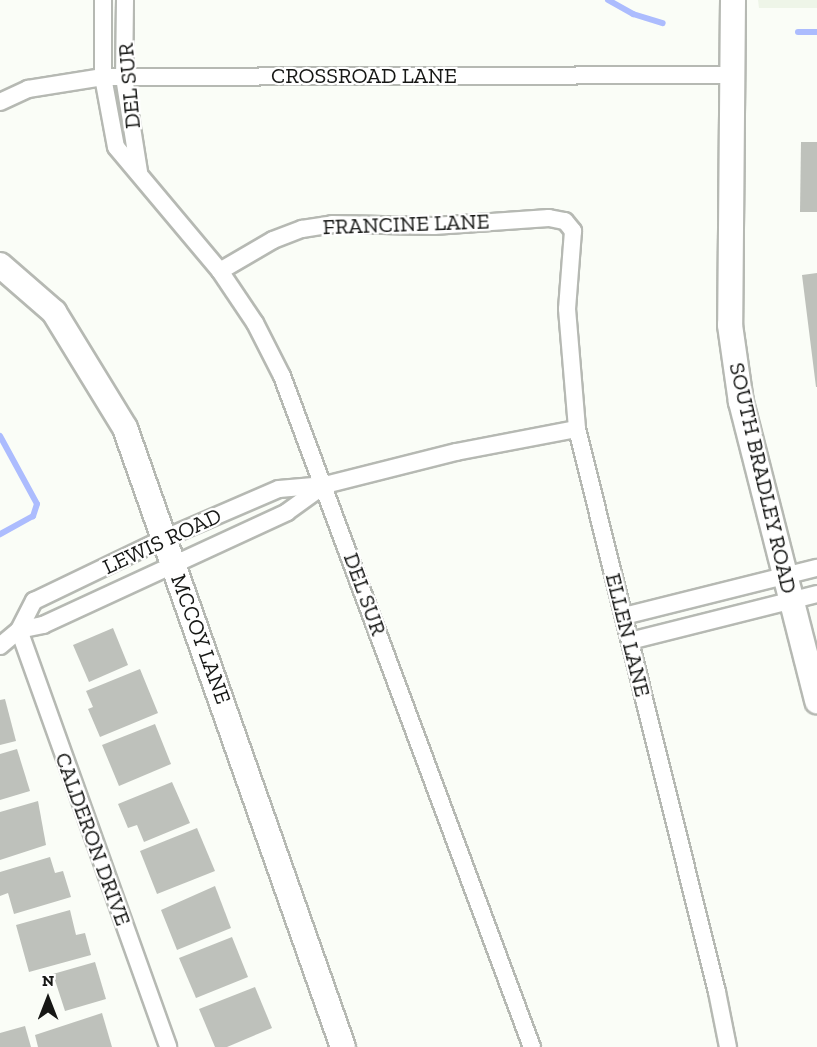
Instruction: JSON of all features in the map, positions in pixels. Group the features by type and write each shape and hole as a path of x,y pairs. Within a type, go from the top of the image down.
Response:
{"street":[{"name":"DEL SUR","path":"103,0 103,77 116,147 220,270 255,323 282,376 325,485 532,1047"},
{"name":"DEL SUR","path":"125,0 124,77 139,172"},
{"name":"SOUTH BRADLEY ROAD","path":"733,0 730,324 741,402 817,700"},
{"name":"CROSSROAD LANE","path":"0,102 28,89 103,77 733,75"},
{"name":"FRANCINE LANE","path":"220,270 273,240 302,229 332,224 434,226 549,218 565,221"},
{"name":"ELLEN LANE","path":"565,221 573,231 567,309 577,429 717,992 728,1047"},
{"name":"MCCOY LANE","path":"0,265 54,312 119,418 165,538 343,1047"},
{"name":"LEWIS ROAD","path":"0,646 19,630 34,601 165,538 279,489 325,485 456,452 577,429"},
{"name":"LEWIS ROAD","path":"19,630 43,625 287,512 325,485"},
{"path":"624,616 817,568"},
{"path":"630,641 817,594"},
{"name":"CALDERON DRIVE","path":"19,630 168,1047"}],"shaded area":[{"path":"758,0 817,0 817,8 759,8"}],"building":[{"path":"801,142 817,142 817,212 800,212"},
{"path":"817,273 817,387 816,387 802,275"},
{"path":"113,628 128,665 89,682 73,645"},
{"path":"140,669 158,713 100,737 88,709 93,707 86,691"},
{"path":"5,699 16,741 0,745 0,700"},
{"path":"155,724 171,764 119,786 102,745"},
{"path":"17,749 30,791 0,800 0,754"},
{"path":"172,782 190,823 144,842 137,825 128,828 118,804"},
{"path":"38,801 46,845 0,860 0,812"},
{"path":"197,828 215,871 157,894 140,851"},
{"path":"50,857 55,873 63,871 71,897 14,914 8,893 0,896 0,872"},
{"path":"215,886 231,928 177,950 161,910"},
{"path":"70,910 76,935 85,933 91,955 29,972 16,925"},
{"path":"232,937 248,977 196,998 179,958"},
{"path":"95,962 106,999 65,1011 53,974"},
{"path":"255,987 272,1028 227,1047 215,1047 199,1009"},
{"path":"102,1013 112,1047 38,1047 35,1035"},
{"path":"25,1026 31,1047 0,1047 0,1033"}],"waterway":[{"path":"608,0 633,14 663,23"},
{"path":"798,32 817,32"},
{"path":"0,436 37,504 33,516 0,534"}]}
